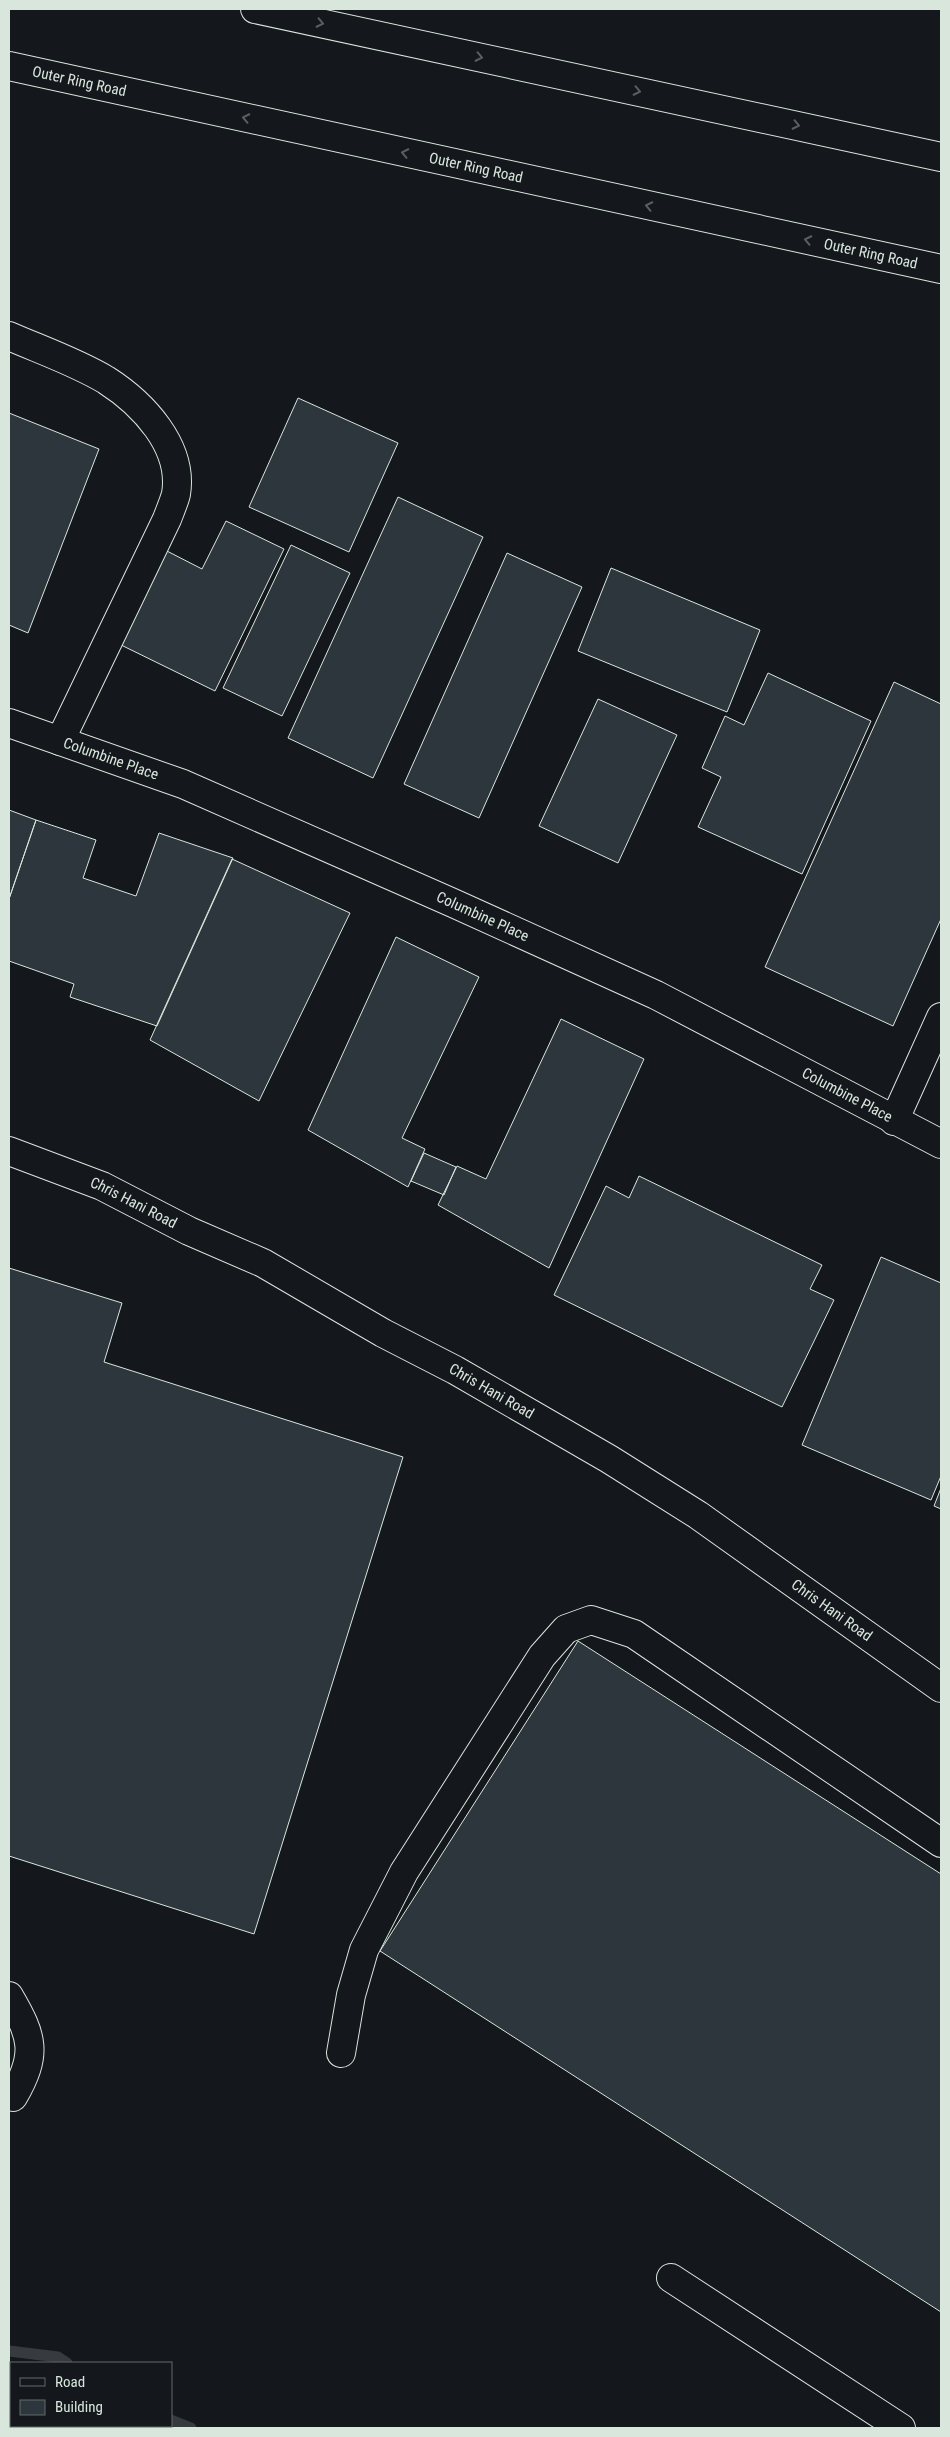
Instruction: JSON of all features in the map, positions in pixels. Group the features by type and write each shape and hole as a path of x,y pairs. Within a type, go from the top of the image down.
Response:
{"main road":[{"path":"255,9 941,157"},
{"name":"Outer Ring Road","path":"9,66 941,269"},
{"path":"9,336 106,380 139,406 162,434 174,459 176,493 168,519 60,741"},
{"name":"Columbine Place","path":"9,723 183,784 647,991 941,1144"},
{"path":"894,1121 941,1017"},
{"name":"Chris Hani Road","path":"9,1151 102,1186 189,1231 262,1263 383,1333 455,1370 609,1459 698,1515 941,1688"},
{"path":"341,2053 351,1995 364,1950 404,1872 542,1656 566,1629 591,1620 634,1634 941,1843"},
{"path":"9,1996 22,2018 30,2043 26,2074 13,2097 9,2096"},
{"path":"671,2278 901,2428"}],"building":[{"path":"298,398 398,443 349,552 249,507"},
{"path":"9,413 99,449 28,633 9,625"},
{"path":"398,497 483,537 373,778 288,738"},
{"path":"226,521 284,549 215,691 117,643 163,549 202,569"},
{"path":"291,545 350,573 282,716 223,688"},
{"path":"507,553 582,587 479,818 404,784"},
{"path":"611,568 760,630 727,712 578,651"},
{"path":"768,673 871,721 802,874 698,827 721,777 702,768 725,716 744,725"},
{"path":"894,682 941,704 941,919 893,1026 765,967"},
{"path":"598,699 677,735 618,863 539,826"},
{"path":"9,810 36,820 9,899"},
{"path":"36,820 96,840 83,878 136,896 159,833 233,858 157,1026 70,997 74,984 9,961 9,899"},
{"path":"232,859 350,913 259,1101 150,1040"},
{"path":"396,937 479,977 402,1138 425,1149 408,1187 308,1130"},
{"path":"561,1019 644,1059 549,1268 438,1205 457,1166 486,1179"},
{"path":"424,1153 456,1167 444,1195 411,1181"},
{"path":"639,1176 822,1265 810,1289 834,1300 782,1407 554,1295 606,1186 629,1198"},
{"path":"881,1257 941,1283 941,1476 931,1500 802,1445"},
{"path":"9,1268 122,1303 104,1362 403,1457 254,1934 9,1856"},
{"path":"941,1488 941,1509 934,1506"},
{"path":"578,1641 941,1874 941,2312 380,1951"}],"waterway":[{"path":"9,2351 58,2357 66,2362"},
{"path":"172,2420 191,2428"}]}
